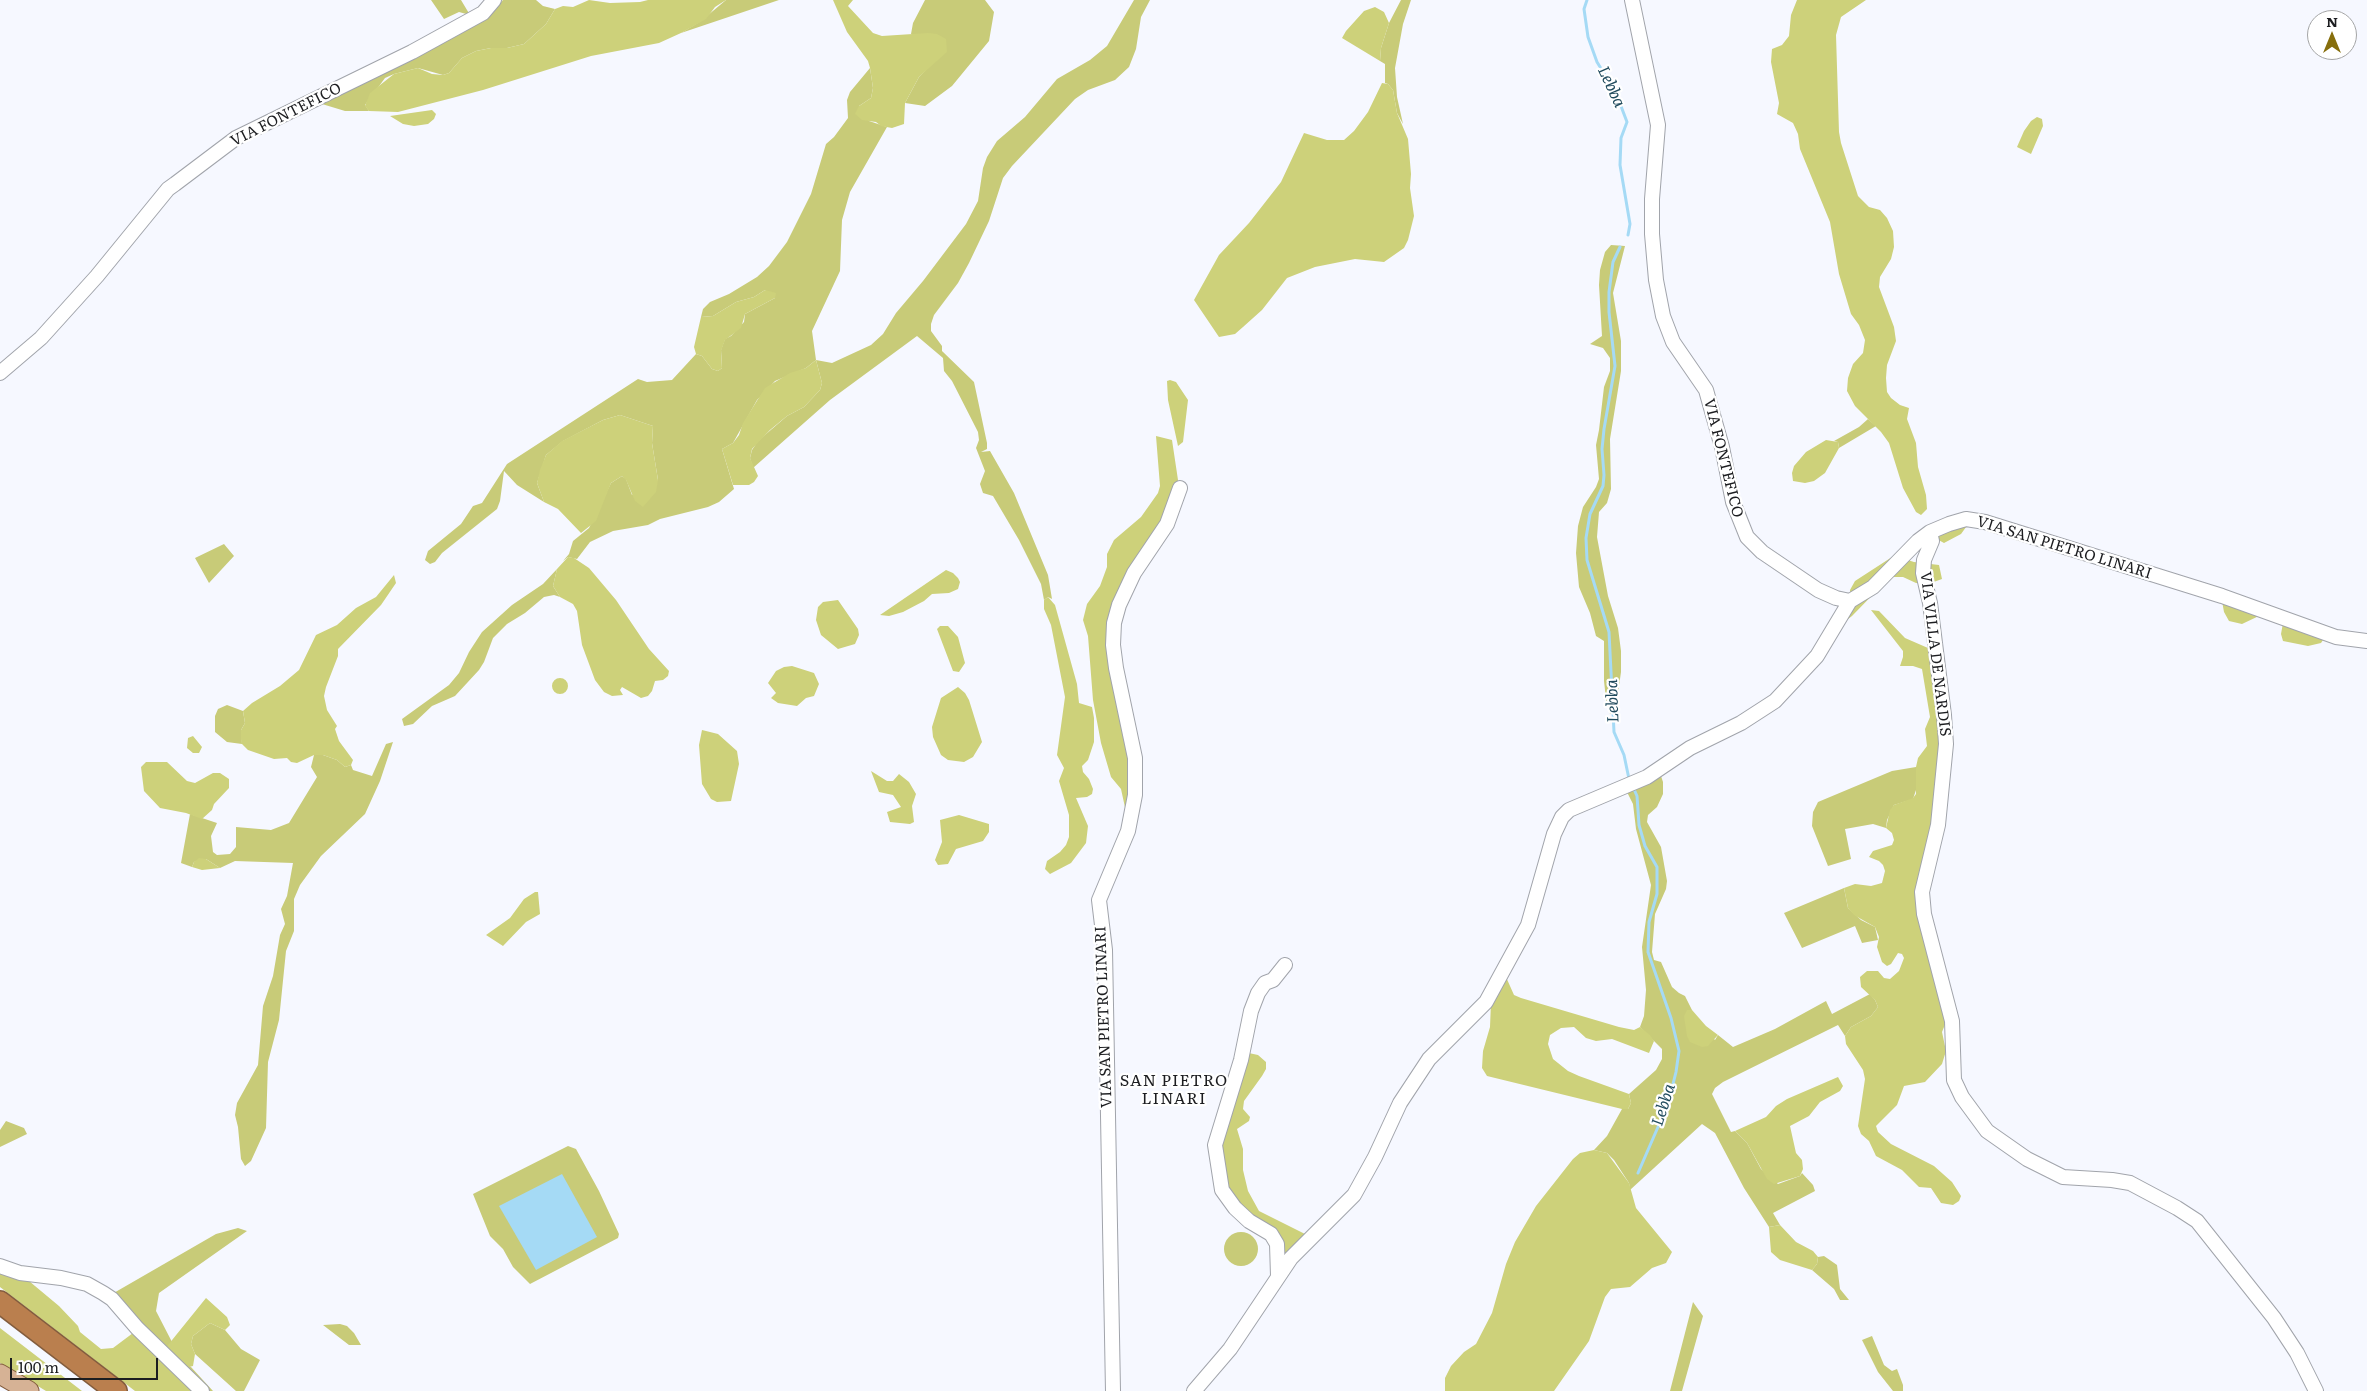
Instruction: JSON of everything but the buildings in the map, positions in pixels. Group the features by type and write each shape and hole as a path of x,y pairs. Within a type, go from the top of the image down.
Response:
{"highway":[{"path":"0,1302 116,1391"},
{"path":"0,1319 94,1391"}],"main road":[{"path":"0,1374 29,1391"}],"street":[{"name":"VIA FONTEFICO","path":"0,373 41,338 96,276 168,189 236,138 412,52 483,13 494,0"},
{"name":"VIA FONTEFICO","path":"1632,0 1658,125 1652,199 1652,234 1656,280 1663,316 1673,342 1699,377 1706,390 1722,447 1733,502 1747,537 1762,552 1818,590 1836,598 1850,600"},
{"name":"VIA SAN PIETRO LINARI","path":"1113,1391 1105,950 1099,900 1128,832 1135,796 1135,758 1116,668 1113,645 1114,623 1119,605 1134,573 1167,524 1180,488"},
{"name":"VIA SAN PIETRO LINARI","path":"1850,600 1873,587 1918,541 1930,532 1966,519 1985,522 2213,593 2336,637 2367,641"},
{"name":"VIA VILLA DE NARDIS","path":"1930,532 1932,541 1924,560 1923,573 1930,603 1946,744 1938,824 1922,892 1924,914 1952,1021 1954,1080 1962,1097 1987,1132 2027,1159 2063,1177 2112,1180 2130,1184 2198,1221 2274,1318 2302,1361 2316,1391"},
{"path":"1194,1391 1230,1349 1290,1258 1354,1196 1376,1157 1400,1103 1429,1059 1486,1002 1528,925 1554,834 1562,817 1569,810 1631,784 1690,748 1741,723 1776,701 1817,656 1850,600"},
{"path":"1278,1276 1277,1244 1271,1234 1249,1221 1235,1208 1222,1190 1215,1145 1241,1060 1251,1011 1258,993 1265,983 1273,980 1285,965"},
{"path":"0,1266 20,1274 61,1278 87,1284 103,1292 202,1391"}],"green space":[{"path":"431,0 461,0 470,15 459,12 444,19"},
{"path":"503,0 536,0 543,6 555,9 546,24 524,44 507,48 491,48 476,51 462,58 449,73 443,75 418,68 385,78 365,105 369,111 345,111 322,104 321,100 497,6"},
{"path":"589,0 610,3 648,0 726,0 715,7 706,19 659,43 591,56 483,90 398,112 369,111 365,106 370,93 394,74 418,68 432,74 443,75 449,73 462,58 476,51 491,48 507,48 524,44 546,24 555,9 563,6 573,7"},
{"path":"726,0 779,0 681,33 701,21"},
{"path":"833,0 853,0 848,6 873,33 882,36 928,33 937,34 946,39 947,52 919,77 905,103 904,124 892,128 881,126 876,122 862,120 855,114 859,106 871,98 873,88 870,68 868,61 847,32"},
{"path":"925,0 985,0 994,12 989,41 952,86 925,106 905,103 919,77 926,70 937,34 911,34 913,23"},
{"path":"1134,0 1150,0 1141,17 1136,49 1129,67 1115,80 1088,90 1075,99 1003,178 989,221 969,263 958,283 934,315 931,324 931,331 942,346 942,351 974,382 987,443 987,449 981,452 990,451 1014,493 1048,575 1052,599 1048,597 1044,600 1041,584 1019,540 993,496 983,493 980,484 985,471 976,448 979,440 978,432 952,381 944,371 943,358 917,336 830,400 753,468 750,458 752,450 758,441 787,416 804,407 820,390 822,383 816,360 832,363 871,345 883,334 896,313 966,224 978,201 983,168 987,157 997,141 1025,117 1057,79 1090,60 1107,46"},
{"path":"1401,0 1411,0 1403,24 1395,68 1397,97 1403,124 1397,113 1393,90 1385,83 1385,64 1380,61 1381,48 1389,23"},
{"path":"1797,0 1866,0 1841,17 1836,35 1839,132 1858,196 1869,207 1880,210 1887,218 1893,231 1894,247 1891,259 1880,277 1879,287 1894,327 1896,341 1887,365 1887,392 1900,405 1909,408 1907,419 1916,443 1918,467 1926,495 1927,509 1921,515 1916,512 1903,488 1889,443 1881,432 1855,406 1847,391 1848,378 1853,364 1863,353 1865,340 1859,325 1851,314 1839,274 1830,222 1800,149 1798,134 1793,123 1777,114 1779,103 1771,62 1772,49 1782,45 1789,36 1791,15"},
{"path":"1375,7 1384,12 1389,23 1381,48 1380,61 1342,38 1364,11"},
{"path":"870,68 873,88 871,98 859,106 869,121 887,127 850,192 842,220 840,271 812,331 816,360 806,368 775,381 757,400 733,443 722,449 734,489 719,502 708,507 660,519 648,525 613,531 590,542 577,559 568,557 563,561 569,554 573,541 589,528 611,483 622,476 626,479 632,495 658,480 652,443 653,426 620,415 603,420 563,441 546,455 537,483 544,502 517,485 504,471 500,501 497,509 442,553 435,562 430,564 425,560 428,551 461,524 473,506 482,503 507,464 638,379 647,382 672,380 696,354 702,356 712,369 718,371 722,368 721,350 725,339 731,336 744,322 745,314 775,298 765,290 754,297 736,302 713,316 701,317 703,309 710,302 729,294 757,277 769,266 787,242 811,194 826,144 834,137 848,118 847,100 850,92"},
{"path":"1382,83 1388,84 1393,90 1397,113 1408,139 1411,174 1410,188 1414,216 1404,248 1384,262 1355,259 1315,267 1287,278 1262,310 1235,334 1219,337 1194,300 1219,255 1249,223 1281,182 1304,133 1327,140 1344,140 1354,131 1368,112"},
{"path":"432,110 436,114 434,119 428,124 414,126 403,124 390,116"},
{"path":"2037,117 2042,119 2043,126 2031,154 2017,147 2024,131 2031,121"},
{"path":"1611,245 1625,246 1613,293 1621,341 1621,371 1610,439 1611,489 1607,503 1599,512 1597,537 1608,596 1618,628 1621,651 1621,672 1615,714 1610,714 1606,699 1604,641 1596,636 1590,613 1579,587 1576,553 1578,526 1583,507 1599,479 1596,445 1604,387 1610,371 1610,358 1603,348 1590,344 1602,336 1600,270 1605,252"},
{"path":"765,290 776,293 775,298 745,314 741,328 725,340 721,351 722,368 718,371 712,369 702,356 696,354 694,347 701,317 713,316 736,302 754,297"},
{"path":"816,360 822,383 820,390 804,407 787,416 770,430 752,449 750,458 758,476 754,482 749,485 733,485 722,449 733,443 739,435 743,423 765,388 790,373 806,368"},
{"path":"1167,381 1176,382 1188,400 1183,442 1178,446 1168,400"},
{"path":"620,415 653,426 652,443 658,480 656,492 643,507 635,501 626,480 622,476 611,483 596,521 581,533 558,509 544,502 537,483 540,470 546,455 562,441 603,420"},
{"path":"1868,419 1876,426 1839,448 1838,442 1834,441 1859,427"},
{"path":"1156,436 1172,440 1178,480 1177,492 1113,623 1134,758 1126,812 1121,789 1111,777 1101,743 1093,700 1088,636 1083,620 1087,604 1100,586 1107,567 1107,554 1114,540 1141,517 1158,493 1160,486"},
{"path":"1826,440 1838,442 1839,448 1825,473 1814,481 1805,483 1793,481 1792,473 1794,466 1806,452"},
{"path":"1969,523 1961,534 1944,543 1933,537"},
{"path":"224,544 234,556 209,583 195,558"},
{"path":"568,557 574,558 589,568 616,600 649,649 669,671 668,676 663,680 655,681 652,691 648,696 641,698 622,687 620,690 623,695 612,696 604,692 595,680 582,645 577,611 573,604 560,597 553,586 557,569"},
{"path":"1892,557 1939,565 1942,579 1928,584 1916,583 1903,577 1890,577 1852,616 1839,626 1851,602 1850,590 1855,581"},
{"path":"557,569 553,586 560,597 554,595 544,597 525,613 507,624 493,638 479,670 455,696 432,706 413,724 404,726 402,719 449,685 459,673 469,652 482,632 512,605 543,584"},
{"path":"946,570 958,578 960,582 958,589 949,593 932,594 924,601 903,612 889,616 880,615"},
{"path":"394,575 396,583 381,605 338,649 338,656 326,687 324,696 327,710 337,726 335,729 339,741 353,760 351,765 345,767 337,760 323,755 314,755 297,763 291,762 287,758 274,759 248,750 242,744 241,739 241,730 245,723 243,711 252,703 280,686 299,670 316,635 337,625 356,608 376,597"},
{"path":"1048,597 1055,605 1077,684 1079,703 1092,707 1094,718 1094,742 1088,760 1082,766 1083,772 1089,779 1093,789 1092,794 1087,797 1076,798 1088,826 1086,843 1071,863 1050,874 1045,869 1047,861 1066,845 1069,837 1069,815 1059,781 1064,768 1057,755 1065,697 1051,625 1044,609 1044,600"},
{"path":"838,600 858,629 859,635 855,644 838,649 821,635 816,620 818,607 823,602"},
{"path":"2222,601 2261,615 2242,624 2229,621 2224,612"},
{"path":"1871,610 1879,611 1905,638 1928,648 1933,655 1942,731 1937,794 1923,867 1946,1022 1942,1032 1946,1051 1942,1064 1925,1082 1904,1086 1897,1105 1876,1126 1878,1132 1891,1144 1934,1166 1952,1182 1961,1196 1959,1201 1953,1205 1941,1203 1931,1188 1919,1187 1902,1170 1876,1156 1869,1141 1861,1134 1858,1126 1865,1079 1863,1070 1846,1044 1845,1036 1851,1027 1871,1016 1878,1007 1875,1000 1861,987 1860,977 1867,971 1878,971 1884,978 1890,979 1899,971 1904,958 1902,954 1898,953 1891,964 1887,966 1882,962 1877,947 1879,937 1875,927 1854,915 1848,908 1844,888 1855,884 1871,886 1882,883 1885,871 1883,865 1869,857 1873,851 1892,845 1894,840 1892,833 1886,828 1890,810 1894,805 1913,798 1916,794 1916,767 1918,758 1927,746 1925,729 1930,717 1922,669 1913,666 1900,666 1903,651"},
{"path":"2283,623 2325,637 2321,643 2308,646 2283,641 2281,634"},
{"path":"940,626 948,626 958,637 965,663 959,672 953,671 937,629"},
{"path":"792,666 814,673 819,684 814,696 806,698 797,706 778,703 771,698 776,693 768,683 776,671"},
{"path":"560,678 568,686 560,694 552,686"},
{"path":"958,687 969,700 982,742 973,757 964,762 948,760 941,755 933,737 932,727 941,698"},
{"path":"227,705 243,711 245,723 241,730 242,744 227,742 215,732 215,716 218,709"},
{"path":"702,730 718,734 737,751 739,764 731,801 717,802 711,799 702,784 699,745"},
{"path":"193,736 202,747 199,753 193,753 187,748 188,738"},
{"path":"393,742 380,781 365,814 321,856 300,885 294,899 294,931 286,951 279,1020 268,1062 266,1128 251,1161 245,1166 241,1159 235,1115 237,1103 258,1065 263,1006 273,976 280,935 285,924 281,909 287,896 293,863 235,861 220,868 206,859 194,862 192,867 181,863 190,814 217,823 211,836 213,852 217,855 230,854 236,847 236,827 271,830 289,823 317,777 311,767 314,755 323,755 337,760 345,767 351,765 353,770 372,776 386,744"},
{"path":"146,762 167,762 187,781 195,783 213,773 220,773 229,779 229,788 214,804 212,810 202,819 186,813 160,808 144,791 141,767"},
{"path":"1916,767 1917,787 1913,799 1894,805 1887,820 1886,828 1873,824 1845,829 1851,859 1828,866 1812,826 1813,812 1818,802 1892,771"},
{"path":"871,771 887,781 893,781 899,774 909,782 916,794 912,806 914,822 910,824 890,822 887,812 901,807 893,795 879,792"},
{"path":"1660,773 1663,782 1663,794 1657,807 1648,815 1647,822 1661,847 1667,881 1666,889 1655,914 1652,952 1654,960 1661,962 1672,987 1685,996 1692,1010 1687,1010 1715,1040 1718,1035 1733,1047 1775,1029 1826,1001 1832,1014 1870,994 1878,1007 1871,1016 1851,1027 1845,1036 1838,1025 1723,1082 1715,1088 1712,1094 1731,1132 1735,1131 1747,1143 1761,1169 1778,1184 1800,1176 1802,1173 1813,1185 1815,1191 1773,1213 1780,1225 1769,1227 1744,1188 1715,1133 1702,1124 1630,1190 1629,1183 1614,1160 1607,1153 1594,1150 1607,1136 1622,1109 1628,1109 1631,1103 1629,1094 1656,1070 1662,1059 1662,1049 1640,1027 1644,1016 1646,990 1642,947 1651,885 1636,829 1633,804 1627,792"},
{"path":"959,815 989,824 989,832 983,841 956,849 948,864 938,865 935,860 942,842 940,820"},
{"path":"199,858 206,859 220,868 202,870 192,867"},
{"path":"1844,888 1848,908 1861,920 1875,927 1878,940 1862,943 1855,926 1802,948 1784,913"},
{"path":"538,892 540,914 526,922 503,946 486,935 510,918 524,899"},
{"path":"1506,977 1514,995 1521,998 1619,1027 1634,1030 1640,1027 1650,1035 1654,1041 1649,1053 1612,1039 1596,1041 1586,1038 1574,1027 1561,1028 1550,1035 1548,1044 1553,1059 1568,1071 1629,1094 1631,1103 1628,1109 1487,1076 1482,1068 1483,1051 1490,1027 1491,1002"},
{"path":"1687,1010 1692,1010 1706,1026 1718,1035 1708,1046 1702,1047 1690,1042 1687,1036 1684,1016"},
{"path":"1244,1052 1258,1055 1266,1062 1266,1069 1244,1101 1243,1109 1250,1117 1249,1121 1237,1129 1243,1149 1243,1170 1248,1191 1259,1211 1305,1234 1282,1259 1257,1222 1225,1189 1220,1144"},
{"path":"1838,1077 1843,1086 1840,1091 1820,1102 1809,1116 1790,1126 1796,1153 1802,1160 1803,1169 1800,1176 1774,1184 1767,1179 1747,1143 1735,1131 1766,1117 1776,1106 1787,1099"},
{"path":"6,1121 24,1128 27,1134 0,1147 0,1130"},
{"path":"568,1146 576,1149 599,1191 619,1234 618,1238 530,1284 513,1267 503,1249 490,1236 473,1194"},
{"path":"1594,1150 1607,1153 1629,1183 1636,1208 1672,1252 1666,1263 1652,1268 1630,1287 1611,1289 1605,1297 1589,1341 1554,1391 1445,1391 1445,1378 1451,1366 1464,1352 1476,1344 1492,1313 1506,1264 1515,1242 1536,1206 1573,1159 1580,1153"},
{"path":"1780,1225 1796,1242 1813,1251 1818,1257 1817,1264 1812,1270 1780,1260 1771,1252 1769,1227"},
{"path":"238,1228 247,1231 159,1293 156,1311 172,1342 164,1350 191,1367 213,1391 203,1391 144,1331 112,1294 216,1234"},
{"path":"1241,1232 1248,1233 1253,1237 1257,1242 1257,1256 1253,1261 1248,1265 1241,1266 1234,1265 1229,1261 1225,1256 1224,1249 1225,1242 1229,1237 1234,1233"},
{"path":"1824,1256 1837,1265 1840,1289 1849,1300 1840,1300 1834,1289 1812,1270 1817,1264 1818,1257"},
{"path":"0,1269 23,1276 59,1306 78,1326 80,1332 101,1349 113,1348 137,1330 196,1391 135,1391 0,1287"},
{"path":"206,1298 227,1317 230,1325 225,1330 210,1323 193,1336 191,1344 195,1354 193,1366 189,1367 164,1350"},
{"path":"1693,1302 1703,1316 1682,1391 1670,1391"},
{"path":"210,1323 225,1330 241,1349 260,1360 244,1391 236,1391 195,1354 191,1344 193,1336"},
{"path":"340,1324 347,1326 354,1333 361,1345 349,1345 323,1325"},
{"path":"0,1328 82,1391 46,1391 0,1363"},
{"path":"1872,1336 1884,1365 1892,1371 1897,1369 1903,1385 1903,1391 1893,1391 1878,1372 1862,1340"}],"water":[{"path":"562,1174 597,1237 536,1270 499,1206"}],"waterway":[{"name":"Lebba","path":"1587,0 1584,9 1588,37 1597,62 1616,93 1627,122 1621,138 1620,165 1630,224 1628,235"},
{"name":"Lebba","path":"1620,247 1613,262 1609,292 1609,312 1615,366 1604,429 1602,449 1603,486 1590,514 1586,538 1587,560 1609,632 1614,732 1624,755 1629,779"},
{"name":"Lebba","path":"1633,787 1637,796 1639,825 1645,846 1657,867 1657,894 1649,922 1648,952 1671,1018 1679,1051 1668,1104 1638,1173"}],"district":[{"name":"SAN PIETRO LINARI","path":"1174,1090"}]}
